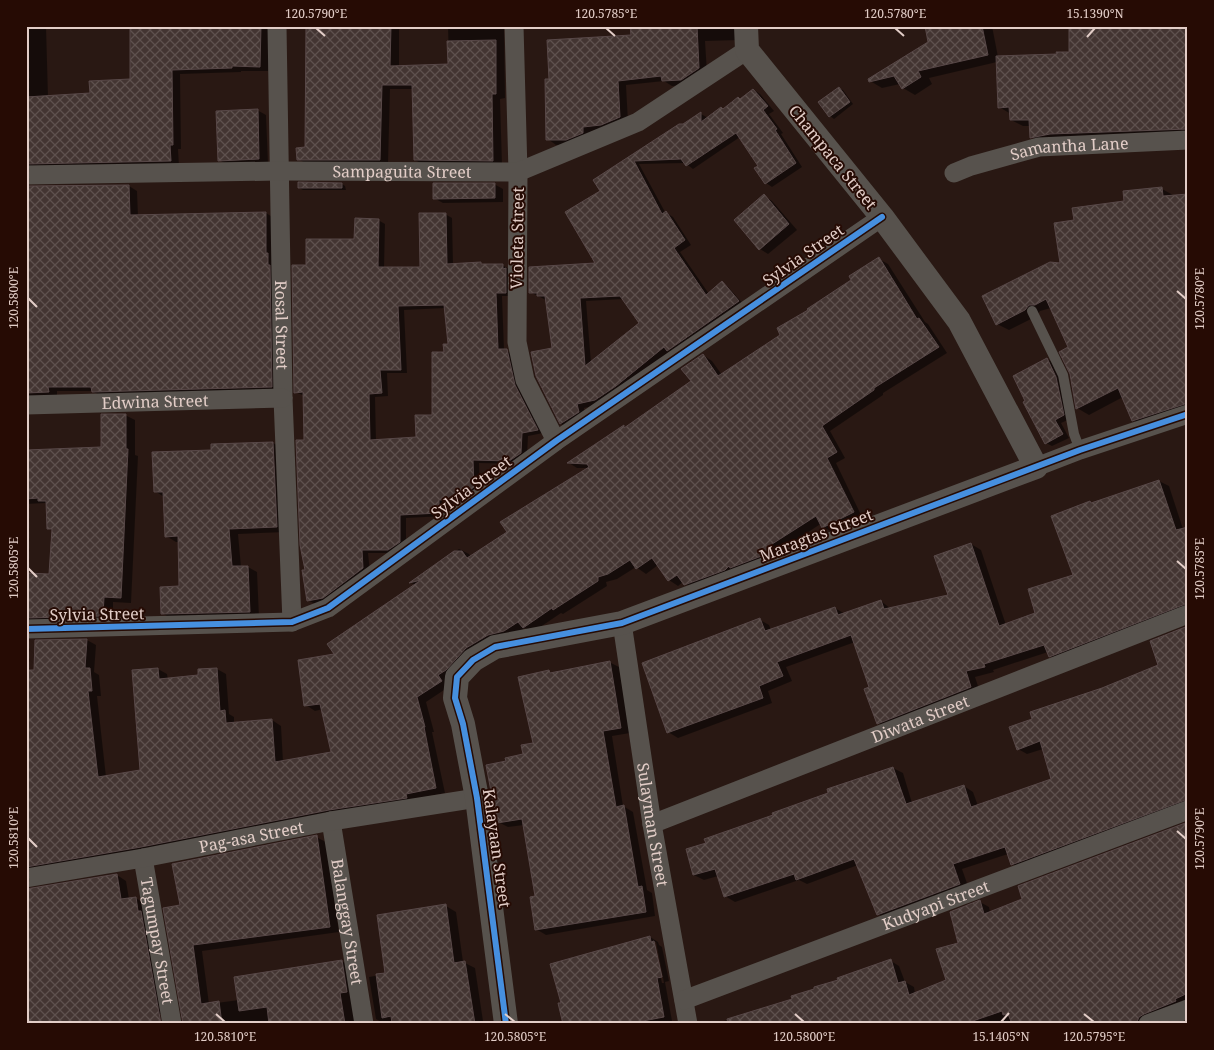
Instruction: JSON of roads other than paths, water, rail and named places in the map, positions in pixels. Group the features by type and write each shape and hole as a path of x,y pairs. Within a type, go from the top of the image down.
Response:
{"street":[{"name":"Rosal Street","path":"277,26 283,398 292,622"},
{"name":"Violeta Street","path":"514,26 518,172 517,342 525,380 556,441"},
{"path":"746,26 747,50"},
{"name":"Sampaguita Street","path":"26,175 278,170 518,172 638,122 747,50"},
{"name":"Champaca Street","path":"747,50 882,217 959,321 1036,467"},
{"name":"Samantha Lane","path":"954,174 971,166 1039,147 1188,140"},
{"name":"Sylvia Street","path":"26,629 292,622 328,608 556,441 882,217"},
{"name":"Edwina Street","path":"26,405 283,398"},
{"name":"Maragtas Street","path":"457,678 473,660 496,647 622,623 1080,450 1188,414"},
{"name":"Diwata Street","path":"652,824 1188,614"},
{"name":"Sulayman Street","path":"622,623 652,824 688,1024"},
{"name":"Kalayaan Street","path":"457,678 455,698 463,724 477,798 506,1024"},
{"name":"Pag-asa Street","path":"26,878 144,858 331,821 477,798"},
{"name":"Kudyapi Street","path":"684,1000 1188,810"},
{"name":"Balanggay Street","path":"331,821 364,1024"},
{"name":"Tagumpay Street","path":"144,858 172,1024"},
{"path":"1148,1024 1188,1009"}],"lane":[{"path":"1032,311 1063,375 1074,434 1080,450"}]}
